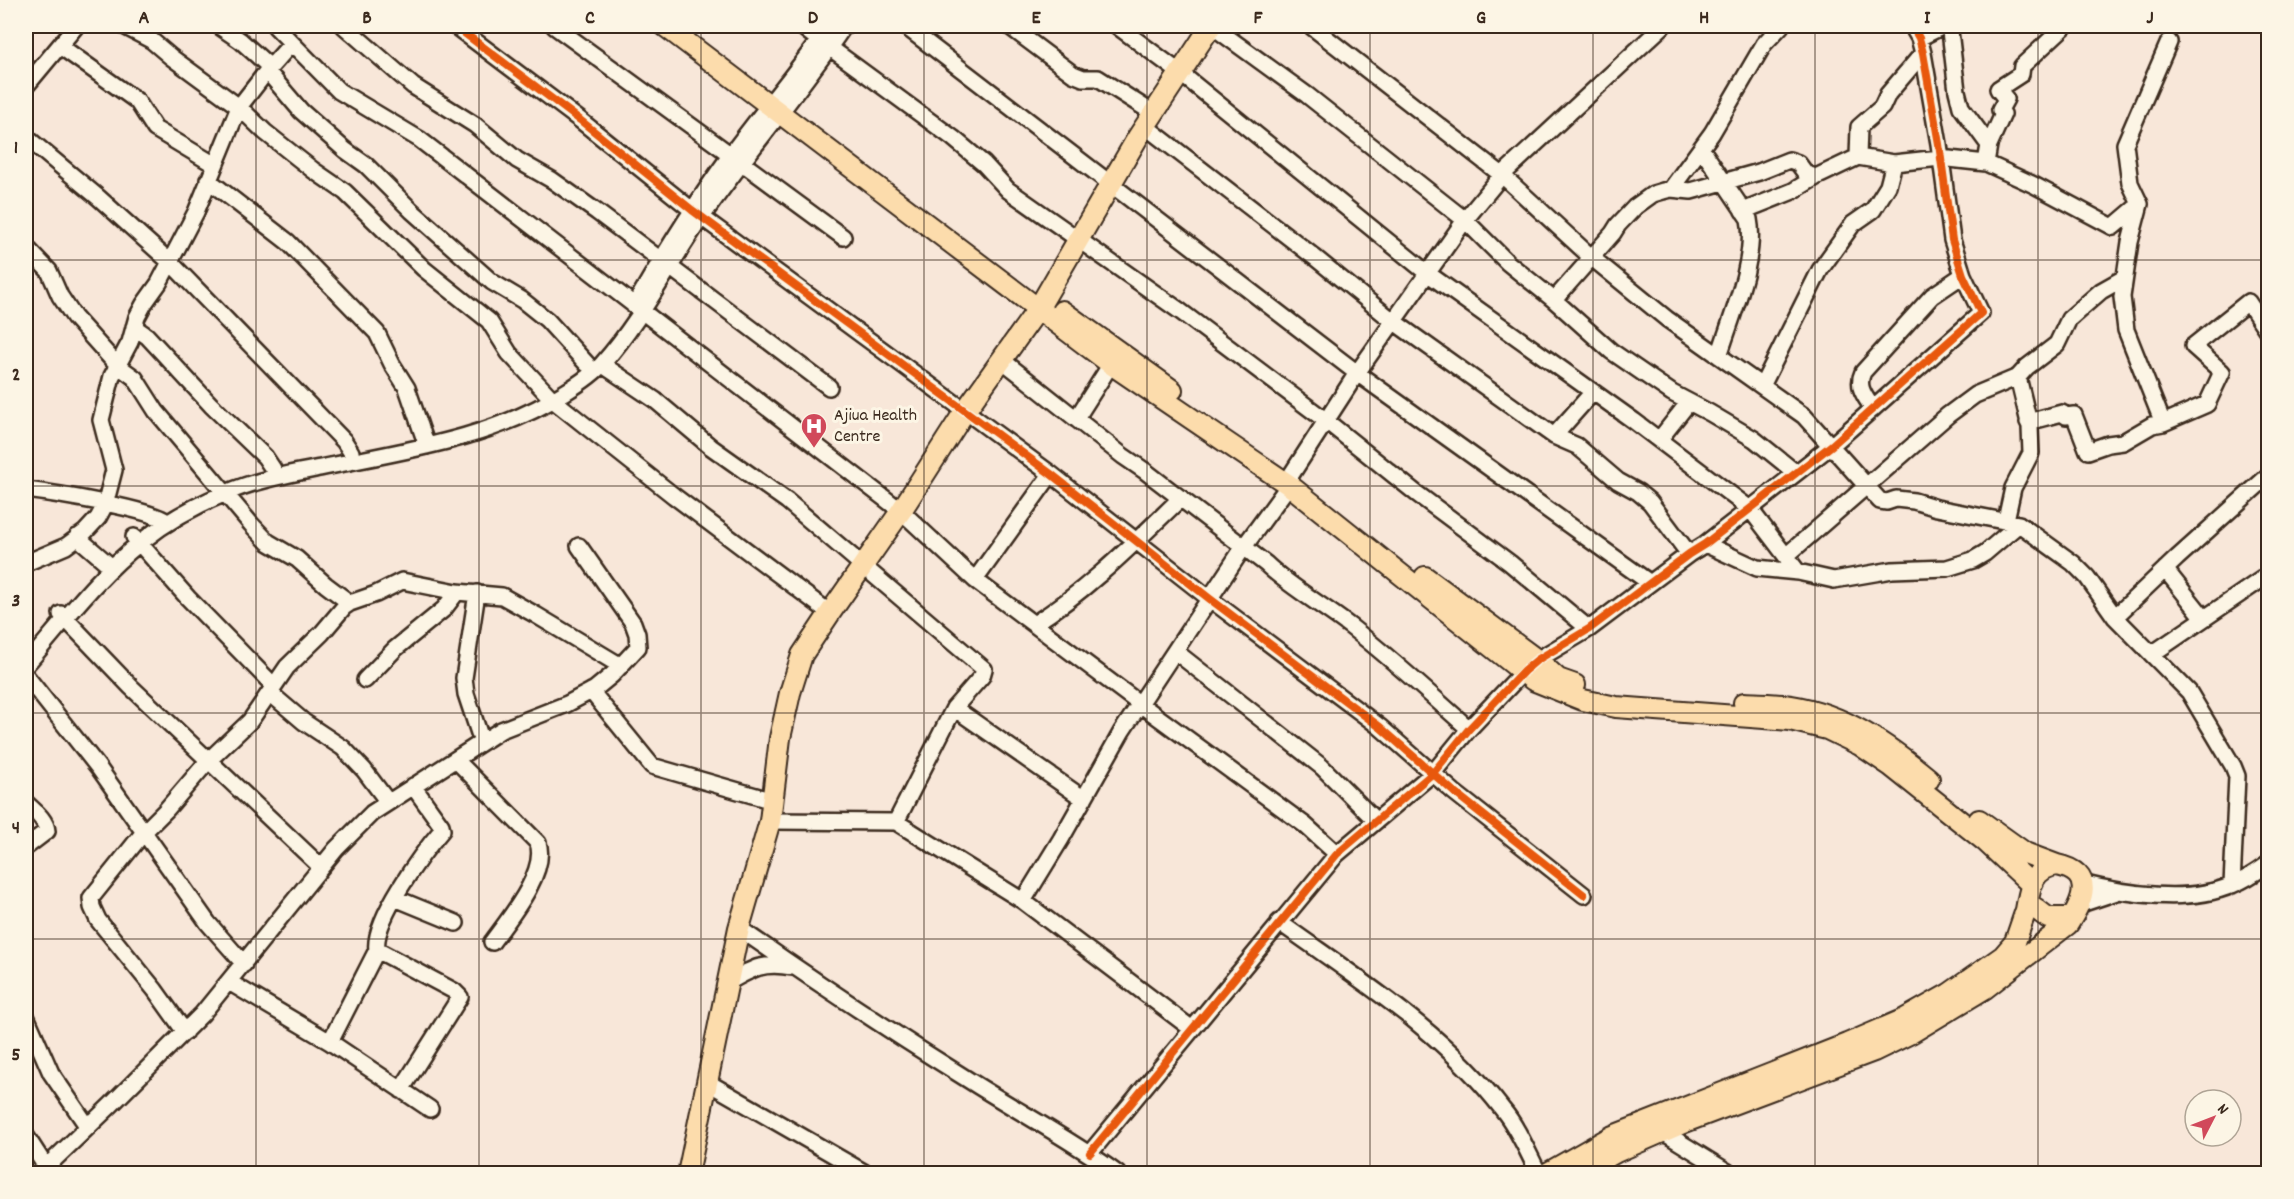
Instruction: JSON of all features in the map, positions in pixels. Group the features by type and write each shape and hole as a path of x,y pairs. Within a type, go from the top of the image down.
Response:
{"main road":[{"path":"665,26 779,104"},
{"path":"686,26 779,104 1041,303 1290,480 1531,665 1558,679 1588,689 1630,696 1791,706 1829,716 1866,733 1899,754 1994,832 2025,853 2072,870 2081,883 2083,890 2081,904 2068,924 1984,989 1911,1033 1874,1051 1663,1132 1616,1152 1577,1173"},
{"path":"688,1173 740,928 770,821 780,738 790,693 802,655 902,511 965,411 1041,303 1149,119 1211,26"},
{"path":"1041,303 1111,364 1290,480"},
{"path":"1531,665 1533,680 1583,700 1616,706 1790,720 1827,729 1891,766 1985,841 2031,884"},
{"path":"1546,1173 1613,1136 1847,1044 1903,1020 1949,994 2003,956 2015,942 2026,910 2031,884 2040,870 2057,865"},
{"path":"2026,910 2035,908 2048,918 2065,918 2068,924"}],"street":[{"path":"26,86 76,26"},
{"path":"124,26 147,38 239,107 265,132 345,192 424,269 489,321 509,353 550,396 674,496 772,567 830,613"},
{"path":"219,26 241,41 268,69 301,111 345,150 366,165 412,211 492,282 522,300 595,364 654,400 711,447 787,501 984,669 982,676 954,708 896,822"},
{"path":"275,26 339,92 419,139 902,511 975,580 1305,825 1337,854"},
{"path":"344,26 413,86 475,125 517,160 552,180 829,387"},
{"path":"455,26 580,120 696,214 1051,474 1135,542 1380,727 1432,773 1584,895"},
{"path":"555,26 843,237"},
{"path":"801,26 952,138 984,164 1008,190 1180,311 1325,420 1416,493 1510,563 1589,629"},
{"path":"824,43 829,26"},
{"path":"224,490 426,441 550,396 595,364 601,350 638,309 696,214 736,158 824,43 844,26"},
{"path":"905,26 1357,373 1650,583"},
{"path":"1009,26 1073,74 1083,78 1098,78 1393,321 1554,436 1577,446 1618,481 1638,492 1650,502 1689,554"},
{"path":"1117,26 1179,72 1427,273 1659,440 1750,509 1798,572"},
{"path":"1211,26 1308,95 1465,220 1508,263 1611,351 1672,393 1745,433 1796,473"},
{"path":"1311,26 1502,175 1591,257 1667,318 1804,416 1883,502 1896,499 1914,501 1937,508 2013,522 2083,571 2115,617 2189,692 2228,754 2237,776 2232,885"},
{"path":"1023,901 1122,731 1290,480 1325,420 1465,220 1502,175 1663,26"},
{"path":"1671,189 1712,133 1764,44 1781,26"},
{"path":"1858,157 1859,127 1882,107 1918,39 1944,26 1950,31 1961,107 1989,145"},
{"path":"1986,163 1989,145 2003,114 2000,110 2006,99 1998,89 2021,74 2022,66 2065,26"},
{"path":"1090,1153 1337,854 1432,773 1469,729 1531,665 1589,629 1705,544 1832,445 1981,313 1963,275 1952,240 1940,158 1918,39"},
{"path":"2163,423 2126,330 2122,297 2130,242 2140,204 2130,183 2126,144 2169,42"},
{"path":"26,563 66,546 98,518 105,505 114,470 100,420 112,376 130,342 144,304 170,262 196,212 239,107 268,69 292,44"},
{"path":"60,46 136,101 155,129 212,172 288,242 377,333 407,388 426,441"},
{"path":"26,137 170,262 336,433 351,452"},
{"path":"1701,148 1725,182 1750,226 1748,262 1719,356"},
{"path":"1743,211 1793,191 1858,157 1894,163 1940,158 1986,163 2034,185 2114,228 2140,204"},
{"path":"1554,300 1635,207 1653,194 1671,189 1690,191 1725,182 1789,160 1798,163 1806,174 1816,177"},
{"path":"1762,386 1820,270 1853,224 1873,210 1888,186 1894,163"},
{"path":"26,248 49,270 60,296 74,316 117,365 135,378 156,411 240,512 268,542 297,559 350,603"},
{"path":"1873,409 1860,388 1859,381 1863,372 1932,296 1963,275"},
{"path":"1786,556 1948,415 1975,395 2018,377 2027,367 2057,344 2069,319 2075,313 2101,291 2124,278"},
{"path":"2028,422 2062,413 2066,416 2074,415 2088,452 2108,444 2122,442 2152,425 2163,423 2207,404 2222,372 2193,346 2248,302 2264,314 2268,332"},
{"path":"134,327 147,336 212,405 246,437 273,469"},
{"path":"1002,360 1266,564 1282,579 1352,628 1412,677 1469,729"},
{"path":"1076,419 1111,364"},
{"path":"1705,544 1757,568 1798,572 1834,580 1893,570 1947,568 1973,560 1985,552 2013,522 2013,488 2031,453 2028,422 2018,377"},
{"path":"1554,436 1593,392"},
{"path":"1659,440 1689,402"},
{"path":"26,665 107,563 165,520 224,490 273,469 351,452 426,441"},
{"path":"975,580 1051,474"},
{"path":"2115,617 2164,569 2268,476"},
{"path":"26,490 105,505 165,520"},
{"path":"1034,624 1062,607 1096,579 1181,498"},
{"path":"77,537 107,563"},
{"path":"26,654 137,540"},
{"path":"137,540 272,689 304,722 348,753 388,802"},
{"path":"26,1136 42,1170 185,1032 244,964 321,867 353,831 388,802 516,723 567,704 591,691 621,666 638,647 637,634 633,624 579,546"},
{"path":"2164,569 2204,618"},
{"path":"2152,654 2268,575"},
{"path":"185,1032 155,990 98,920 90,902 91,898 144,832 208,761 250,721 287,667 322,633 344,607 402,581 457,592 502,596 621,666"},
{"path":"365,680 395,649 444,609 457,592"},
{"path":"477,593 464,678 466,694 482,742"},
{"path":"63,617 131,687 321,867"},
{"path":"1176,652 1322,767 1376,821"},
{"path":"26,676 98,767 203,915 244,964"},
{"path":"591,691 652,766 773,801"},
{"path":"954,708 1084,799"},
{"path":"456,760 538,843 540,850 521,902 492,942"},
{"path":"330,1042 377,950 379,933 404,879 442,828 413,786"},
{"path":"26,802 47,826 47,831 26,847"},
{"path":"770,821 896,822 1023,901 1192,1029"},
{"path":"2081,883 2117,892 2178,895 2216,890 2232,885 2268,864"},
{"path":"2081,904 2117,892"},
{"path":"395,898 456,923"},
{"path":"1279,922 1417,1022 1456,1056 1505,1111 1539,1173"},
{"path":"740,928 795,967 966,1078 1090,1153 1118,1173"},
{"path":"377,950 454,991 460,997 401,1090"},
{"path":"728,984 760,966 773,964 795,967"},
{"path":"229,982 330,1042 430,1109"},
{"path":"26,1016 51,1073 88,1127"},
{"path":"707,1082 867,1173"},
{"path":"1663,1132 1731,1173"}],"cycle path":[{"path":"455,26 580,120 692,210 1051,474 1210,599 1380,727 1454,792 1584,895"},
{"path":"1090,1153 1337,854 1433,773 1469,729 1524,671 1537,660 1589,629 1705,544 1832,445 1981,313 1963,275 1952,240 1939,144 1923,53 1919,38 1912,26"}],"place":[{"name":"Ajiua Health Centre","path":"814,449"}]}
